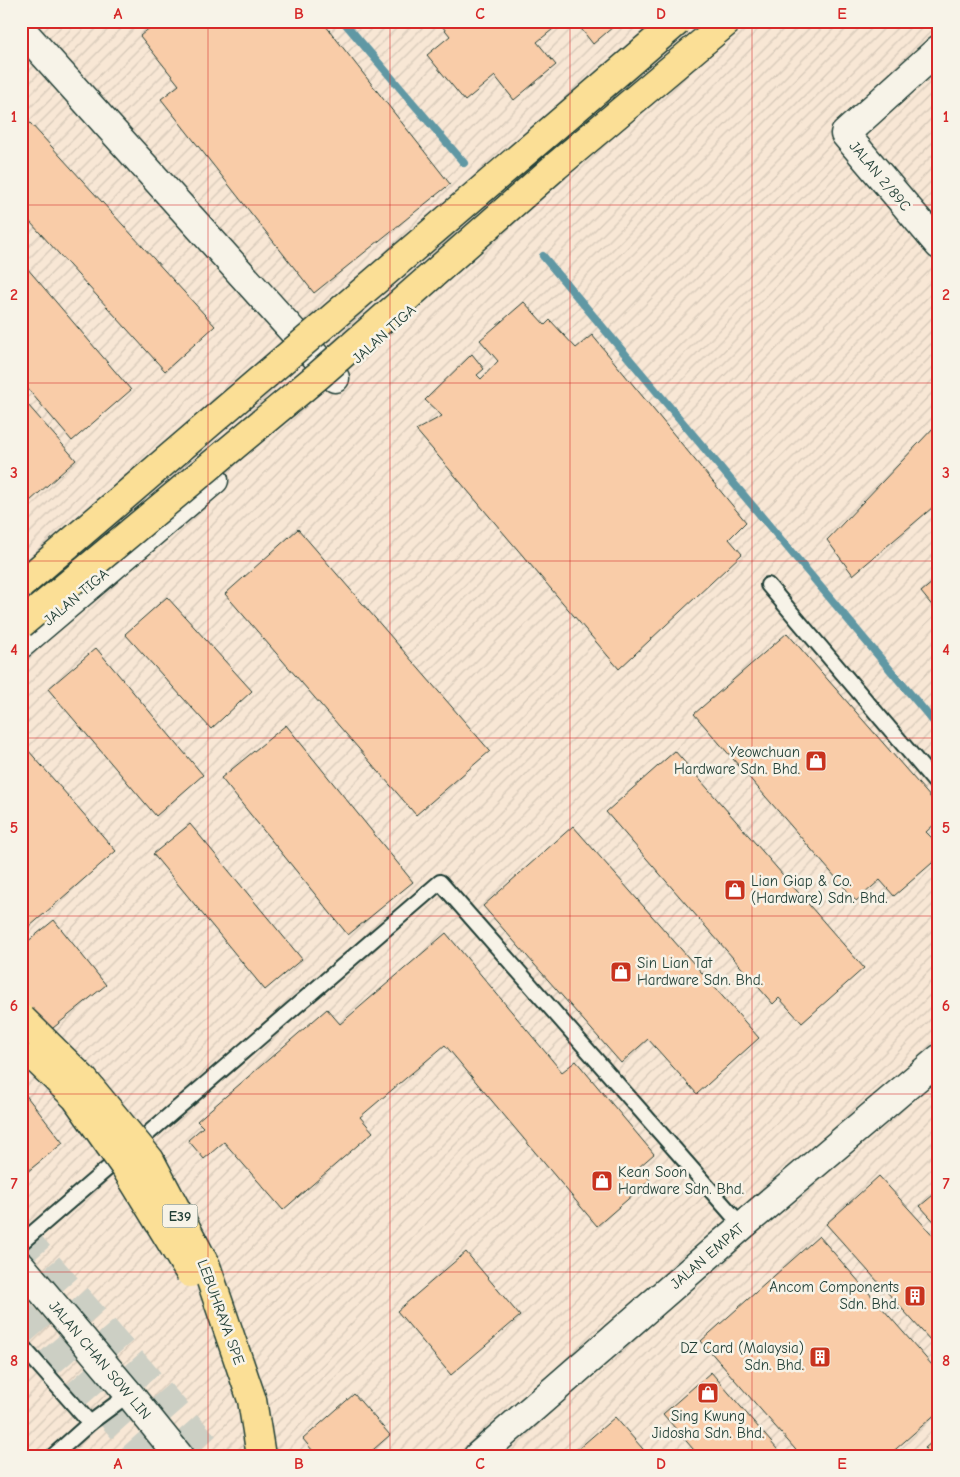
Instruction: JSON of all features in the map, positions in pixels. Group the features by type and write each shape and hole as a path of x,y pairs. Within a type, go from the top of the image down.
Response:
{"highway":[{"path":"21,585 678,21"},
{"path":"21,624 319,374 556,166 728,21"},
{"name":"LEBUHRAYA SPE","path":"21,1018 84,1080 150,1160 206,1266 252,1400 262,1456"},
{"name":"LEBUHRAYA SPE","path":"21,1045 76,1098 125,1168 189,1269 237,1406 246,1456"}],"street":[{"path":"21,575 298,338 661,21"},
{"name":"JALAN TIGA","path":"21,644 335,378 546,190 744,21"},
{"path":"21,29 335,378"},
{"name":"JALAN 2/89C","path":"939,49 845,134 939,245"},
{"name":"JALAN EMPAT","path":"478,1456 742,1226 939,1059"},
{"name":"JALAN CHAN SOW LIN","path":"21,1266 129,1394 178,1456"}],"lane":[{"path":"768,585 939,787"},
{"path":"21,1242 440,882 742,1226"},
{"path":"21,1345 90,1423"},
{"path":"53,1456 90,1423 129,1394"}],"shaded area":[{"path":"21,21 939,21 939,1456 21,1456"}],"building":[{"path":"158,21 322,21 450,184 314,293 161,99 179,85 140,36"},
{"path":"438,21 563,21 537,42 556,65 514,100 495,76 465,101 427,55 450,36"},
{"path":"575,21 620,21 593,44"},
{"path":"21,113 215,326 165,371 21,212"},
{"path":"21,261 131,390 72,441 21,381"},
{"path":"524,302 545,325 550,320 576,348 592,335 746,522 729,539 742,554 619,669 416,430 442,416 425,400 472,354 484,369 477,375 481,379 498,361 480,340"},
{"path":"21,397 76,460 21,509"},
{"path":"936,425 939,428 939,502 853,575 827,540"},
{"path":"298,529 490,751 416,815 225,594"},
{"path":"939,577 939,614 921,592"},
{"path":"167,597 252,691 211,729 125,634"},
{"name":"Yeowchuan Hardware Sdn. Bhd.","path":"787,633 939,807 939,820 926,832 939,845 939,857 894,896 880,880 856,901 694,714"},
{"path":"96,648 203,775 156,816 48,689"},
{"path":"286,725 413,882 348,935 221,778"},
{"path":"21,742 116,851 21,934"},
{"name":"Lian Giap & Co. (Hardware) Sdn. Bhd.","path":"675,751 864,968 802,1023 779,998 773,1004 606,812"},
{"path":"190,824 302,959 265,990 153,854"},
{"name":"Sin Lian Tat Hardware Sdn. Bhd.","path":"573,826 759,1038 697,1094 648,1039 621,1063 483,906"},
{"path":"54,920 106,985 21,1054 21,947"},
{"path":"446,933 562,1072 576,1061 654,1154 639,1167 650,1180 597,1226 445,1045 360,1117 373,1132 283,1210 224,1142 204,1159 188,1140 203,1127 197,1121 327,1009 340,1024"},
{"path":"21,1089 63,1143 27,1172 21,1165"},
{"name":"Ancom Components Sdn. Bhd.","path":"879,1176 939,1242 939,1350 826,1224"},
{"path":"939,1190 939,1227 920,1206"},
{"name":"DZ Card (Malaysia) Sdn. Bhd.","path":"819,1236 939,1373 939,1411 888,1456 801,1456 701,1341"},
{"path":"466,1252 520,1316 451,1375 397,1311"},
{"name":"Sing Kwung Jidosha Sdn. Bhd.","path":"711,1372 783,1456 699,1456 663,1414"},
{"path":"354,1394 390,1435 366,1456 317,1456 303,1439"},
{"path":"615,1417 649,1456 570,1456"},
{"path":"939,1436 939,1456 932,1456 925,1448"}],"waterway":[{"path":"343,21 464,163"},
{"path":"543,256 939,728"}],"tunnel":[{"path":"21,1234 215,1456"},
{"path":"21,1313 146,1456"}],"place":[{"name":"Yeowchuan Hardware Sdn. Bhd.","path":"816,761"},
{"name":"Lian Giap & Co. (Hardware) Sdn. Bhd.","path":"735,890"},
{"name":"Sin Lian Tat Hardware Sdn. Bhd.","path":"621,972"},
{"name":"Kean Soon Hardware Sdn. Bhd.","path":"602,1181"},
{"name":"Ancom Components Sdn. Bhd.","path":"915,1296"},
{"name":"DZ Card (Malaysia) Sdn. Bhd.","path":"820,1357"},
{"name":"Sing Kwung Jidosha Sdn. Bhd.","path":"708,1393"}]}
